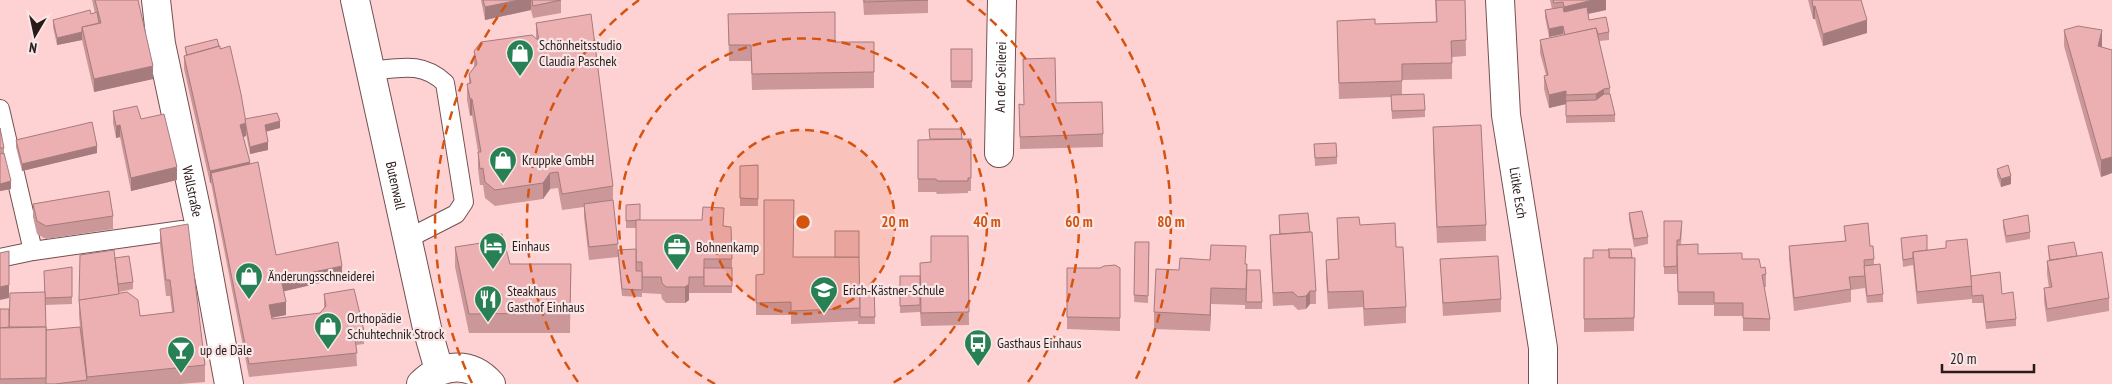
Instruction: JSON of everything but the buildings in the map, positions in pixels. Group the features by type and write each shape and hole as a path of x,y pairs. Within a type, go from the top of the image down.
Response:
{"street":[{"name":"Wallstraße","path":"156,0 160,44 200,227 229,384"},
{"name":"Butenwall","path":"355,0 427,328 430,377"},
{"name":"An der Seilerei","path":"999,153 1002,0"},
{"name":"Lütke Esch","path":"1500,0 1506,115 1543,348 1542,384"},
{"path":"430,377 452,367 464,367 476,371 492,384"}],"lane":[{"path":"370,71 416,67 434,72 445,83 464,202 456,214 407,239"},
{"path":"0,110 34,251"},
{"path":"0,258 34,251 200,227"}],"place":[{"name":"Schönheitsstudio Claudia Paschek","path":"520,77"},
{"name":"Kruppke GmbH","path":"503,184"},
{"name":"Einhaus","path":"493,270"},
{"name":"Bohnenkamp","path":"677,271"},
{"name":"Änderungsschneiderei","path":"249,300"},
{"name":"Erich-Kästner-Schule","path":"824,314"},
{"name":"Steakhaus Gasthof Einhaus","path":"488,323"},
{"name":"Orthopädie Schuhtechnik Strock","path":"328,350"},
{"name":"Gasthaus Einhaus","path":"978,367"},
{"name":"up de Däle","path":"181,374"}]}
